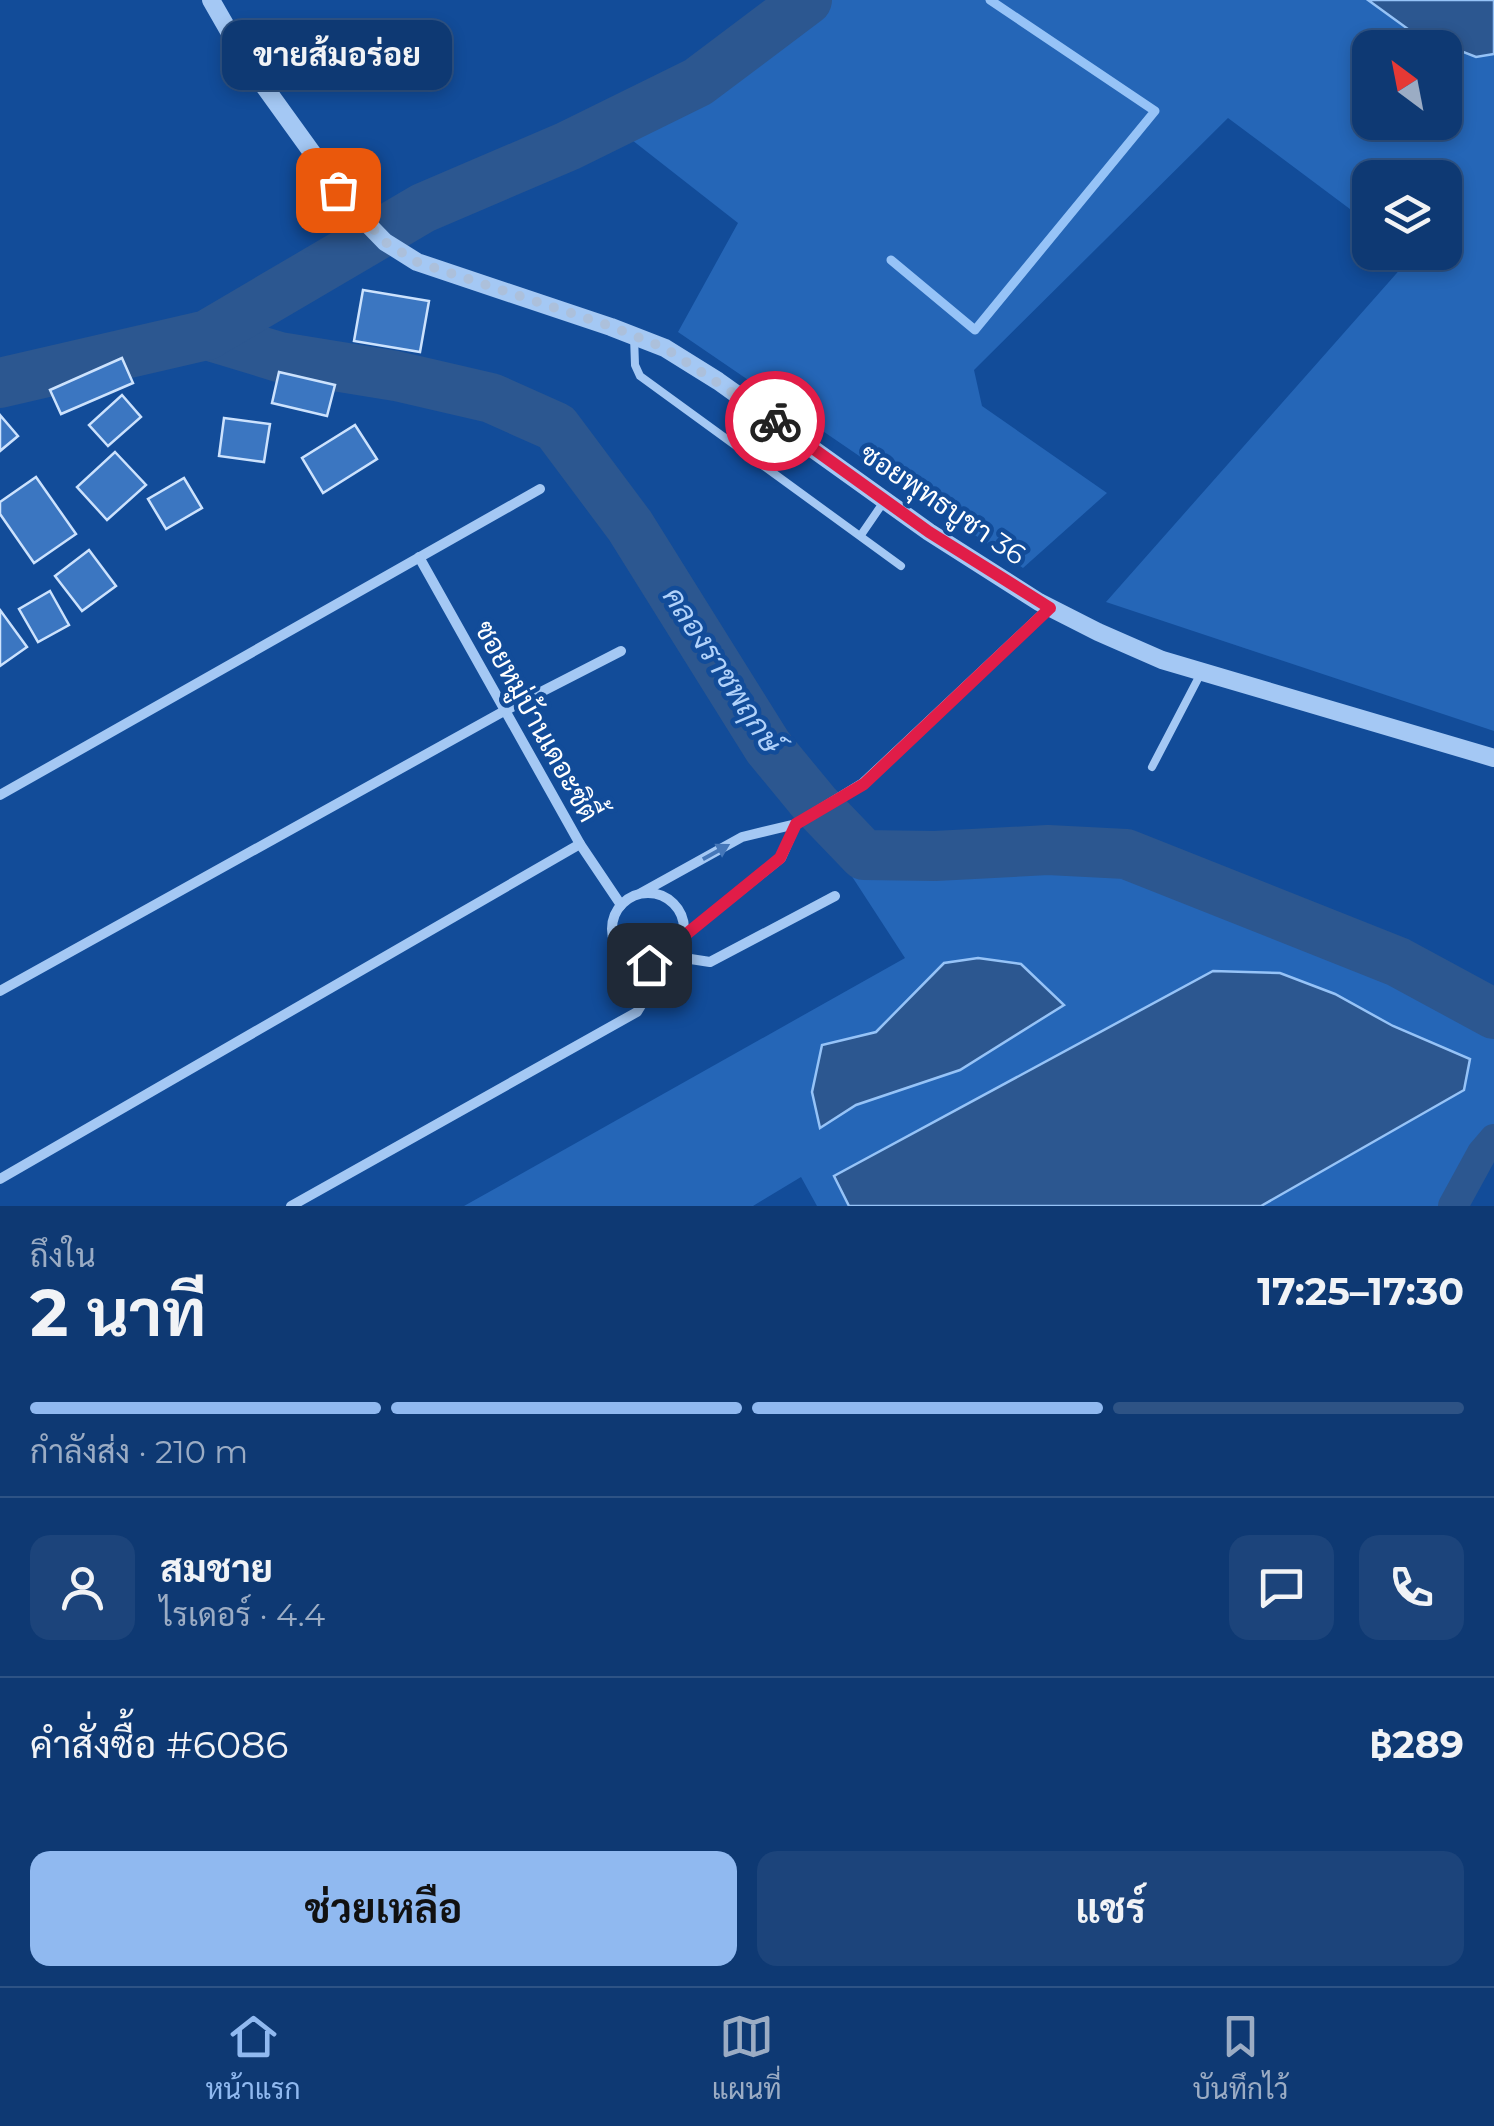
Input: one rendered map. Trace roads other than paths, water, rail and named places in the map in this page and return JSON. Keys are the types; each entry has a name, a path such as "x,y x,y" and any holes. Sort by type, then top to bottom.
{"street":[{"name":"ซอยพุทธบูชา 36","path":"211,0 246,61 352,208 385,242 417,262 665,348 1050,608 1162,660 1494,758"},
{"path":"0,795 540,489"},
{"name":"ซอยหมู่บ้านเดอะซิตี้","path":"419,557 580,844 620,904"},
{"path":"835,896 710,962 671,956 649,965 626,958 618,949 611,926 620,904 742,837 796,824 864,784 1050,608"},
{"path":"0,991 506,710 621,651"},
{"path":"291,1206 637,1012 684,936 780,858 796,824"},
{"path":"0,1180 580,844"},
{"path":"641,893 652,892 674,902 681,912 684,936"}],"lane":[{"path":"634,336 635,365 640,376 901,566"},
{"path":"861,536 885,500"},
{"path":"1152,766 1202,672"}],"waterway":[{"name":"คลองราชพฤกษ์","path":"0,383 207,335 423,208 568,146 698,82 807,0"},
{"path":"891,260 975,330 1155,111 990,0"},
{"name":"คลองราชพฤกษ์","path":"207,335 279,357 396,376 491,398 556,427 630,526 768,747 864,855 1048,850 1126,854 1398,962 1494,1014"},
{"path":"1453,1206 1494,1139"}],"place":[{"name":"ขายส้มอร่อย","path":"338,190"}]}
